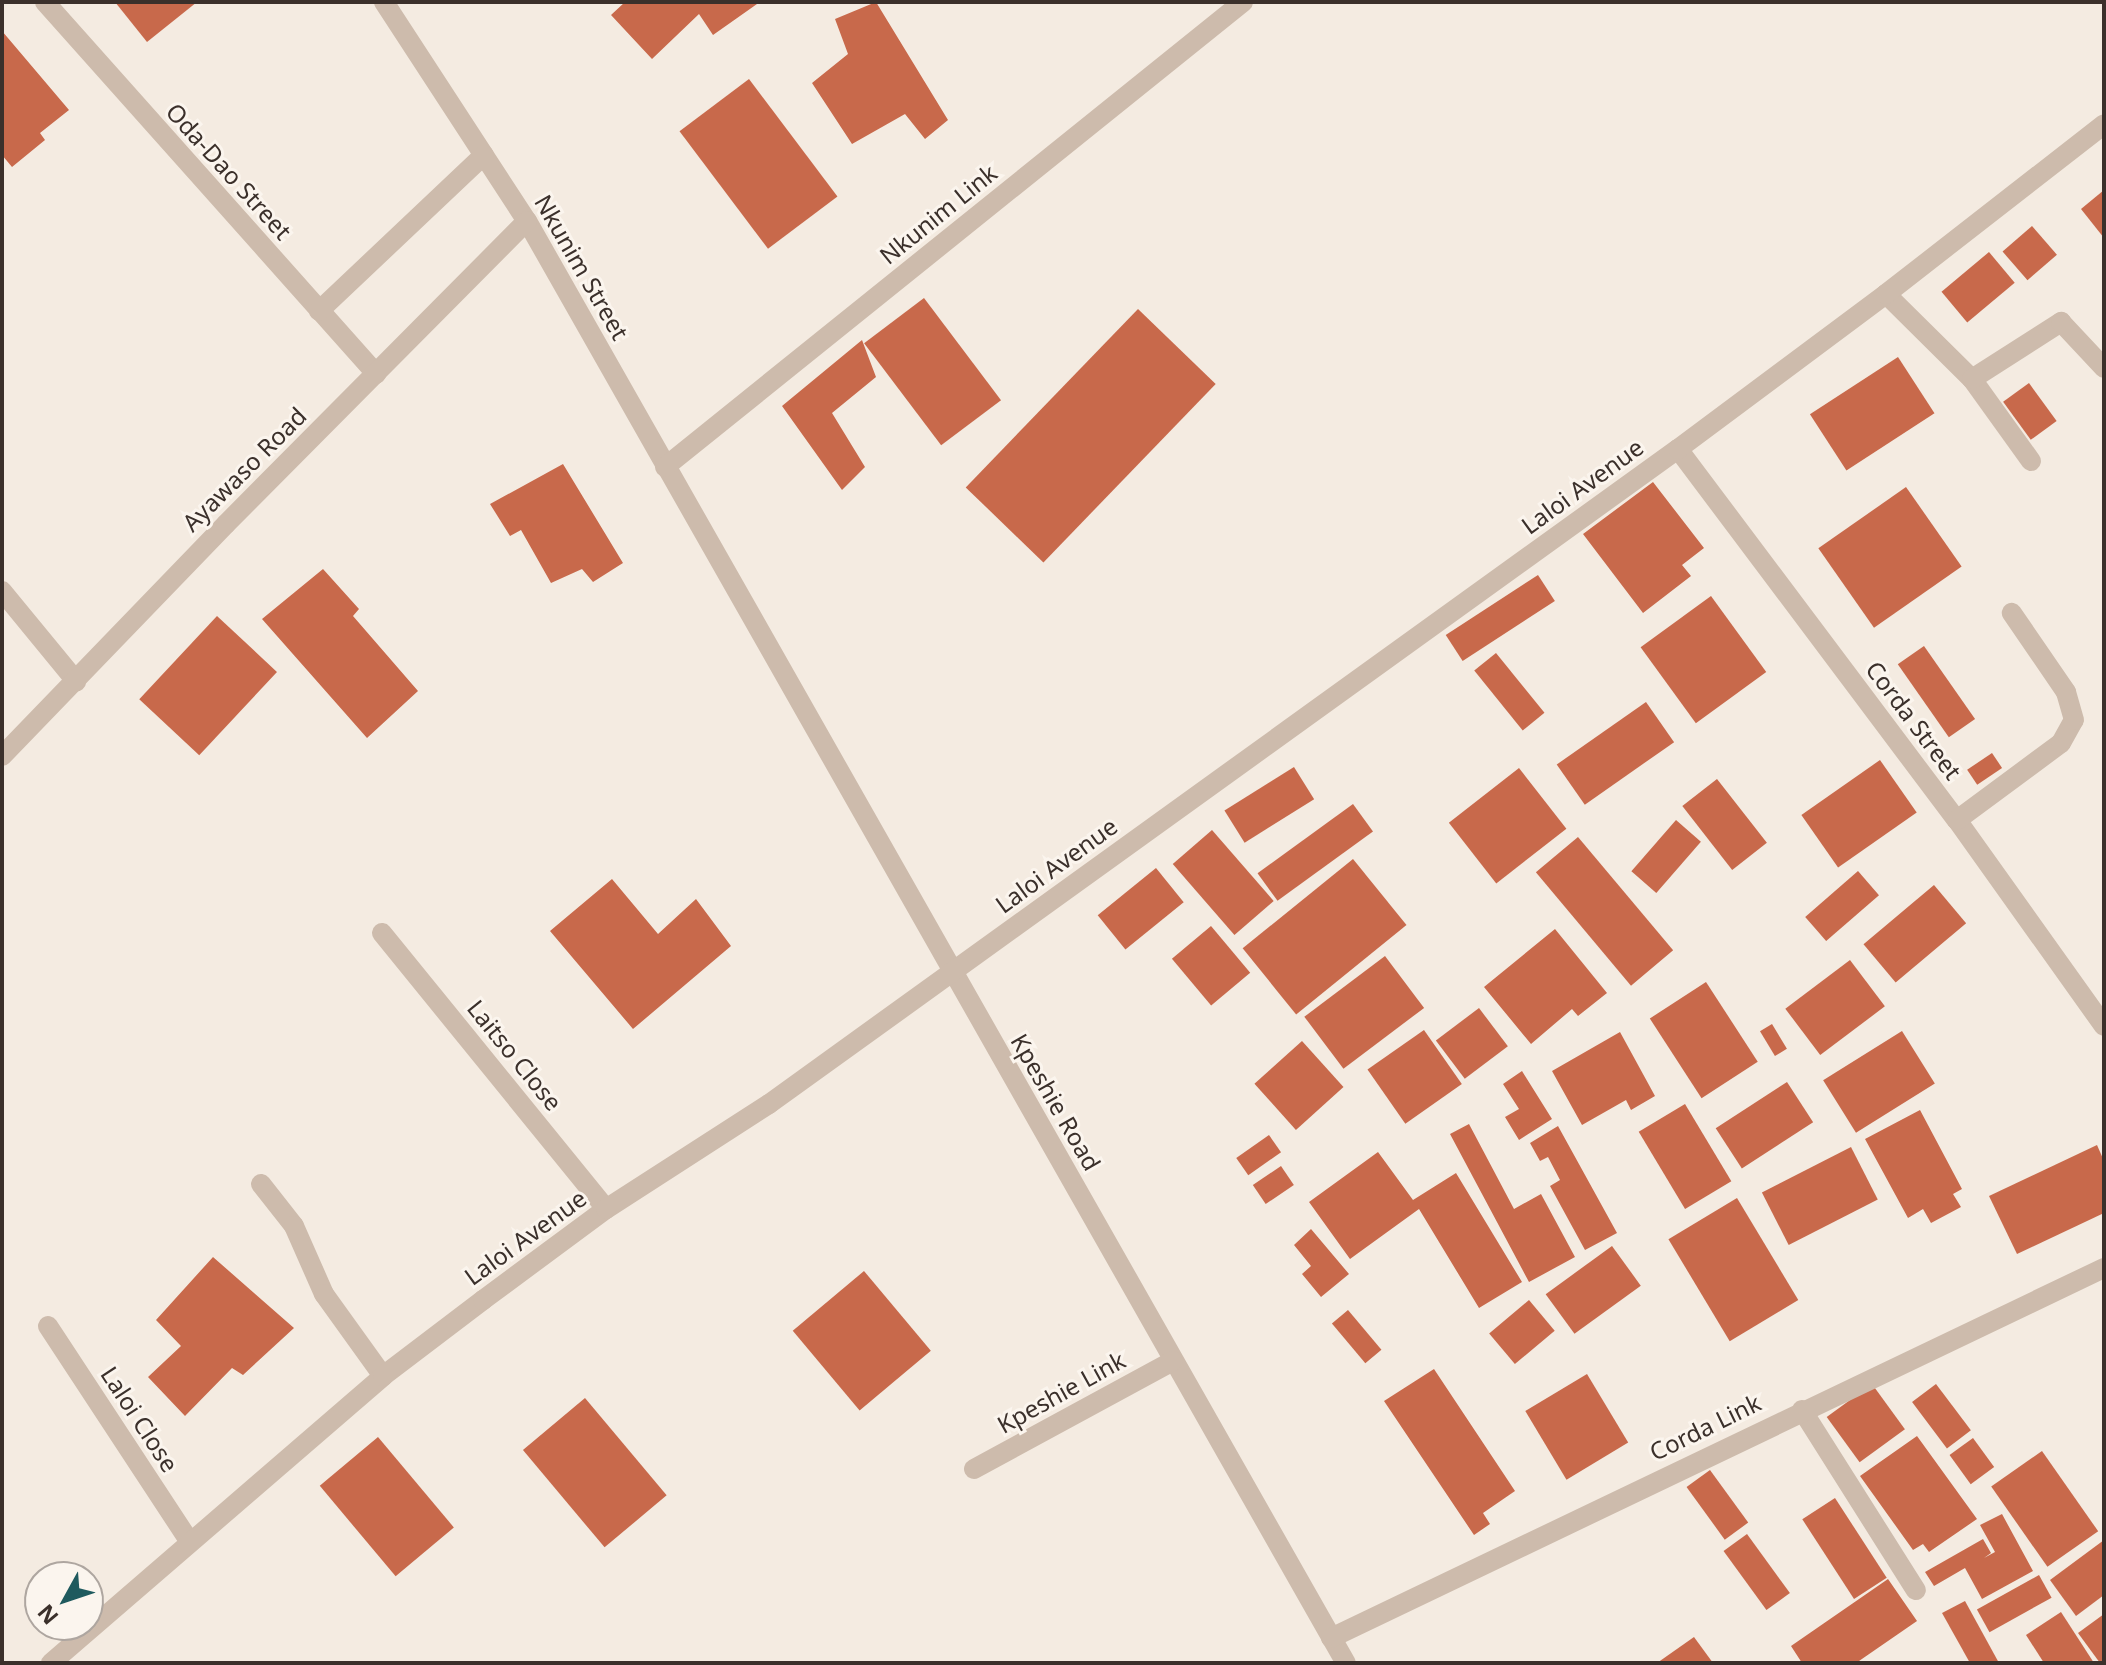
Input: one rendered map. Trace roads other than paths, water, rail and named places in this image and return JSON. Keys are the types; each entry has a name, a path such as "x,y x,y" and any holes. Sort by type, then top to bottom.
{"street":[{"name":"Oda-Dao Street","path":"45,2 376,374"},
{"name":"Nkunim Street","path":"384,2 527,221 720,566"},
{"name":"Nkunim Link","path":"665,467 1243,2"},
{"name":"Laloi Avenue","path":"51,1663 383,1376 606,1209 769,1104 1678,449 1886,294 2104,124"},
{"path":"319,311 484,155"},
{"name":"Ayawaso Road","path":"2,756 527,221"},
{"path":"1886,294 1972,379 2031,461"},
{"path":"1972,379 2061,322 2104,368"},
{"name":"Corda Street","path":"1678,449 1957,820 2104,1026"},
{"name":"Kpeshie Road","path":"720,566 1346,1663"},
{"path":"2,591 76,681"},
{"path":"1957,820 2061,743 2074,720 2066,692 2012,613"},
{"name":"Laitso Close","path":"382,933 606,1209"},
{"path":"261,1184 294,1226 324,1294 383,1376"},
{"name":"Corda Link","path":"1331,1638 2104,1268"},
{"name":"Laloi Close","path":"48,1326 189,1541"},
{"name":"Kpeshie Link","path":"974,1469 1173,1361"},
{"path":"1802,1410 1916,1590"}]}
